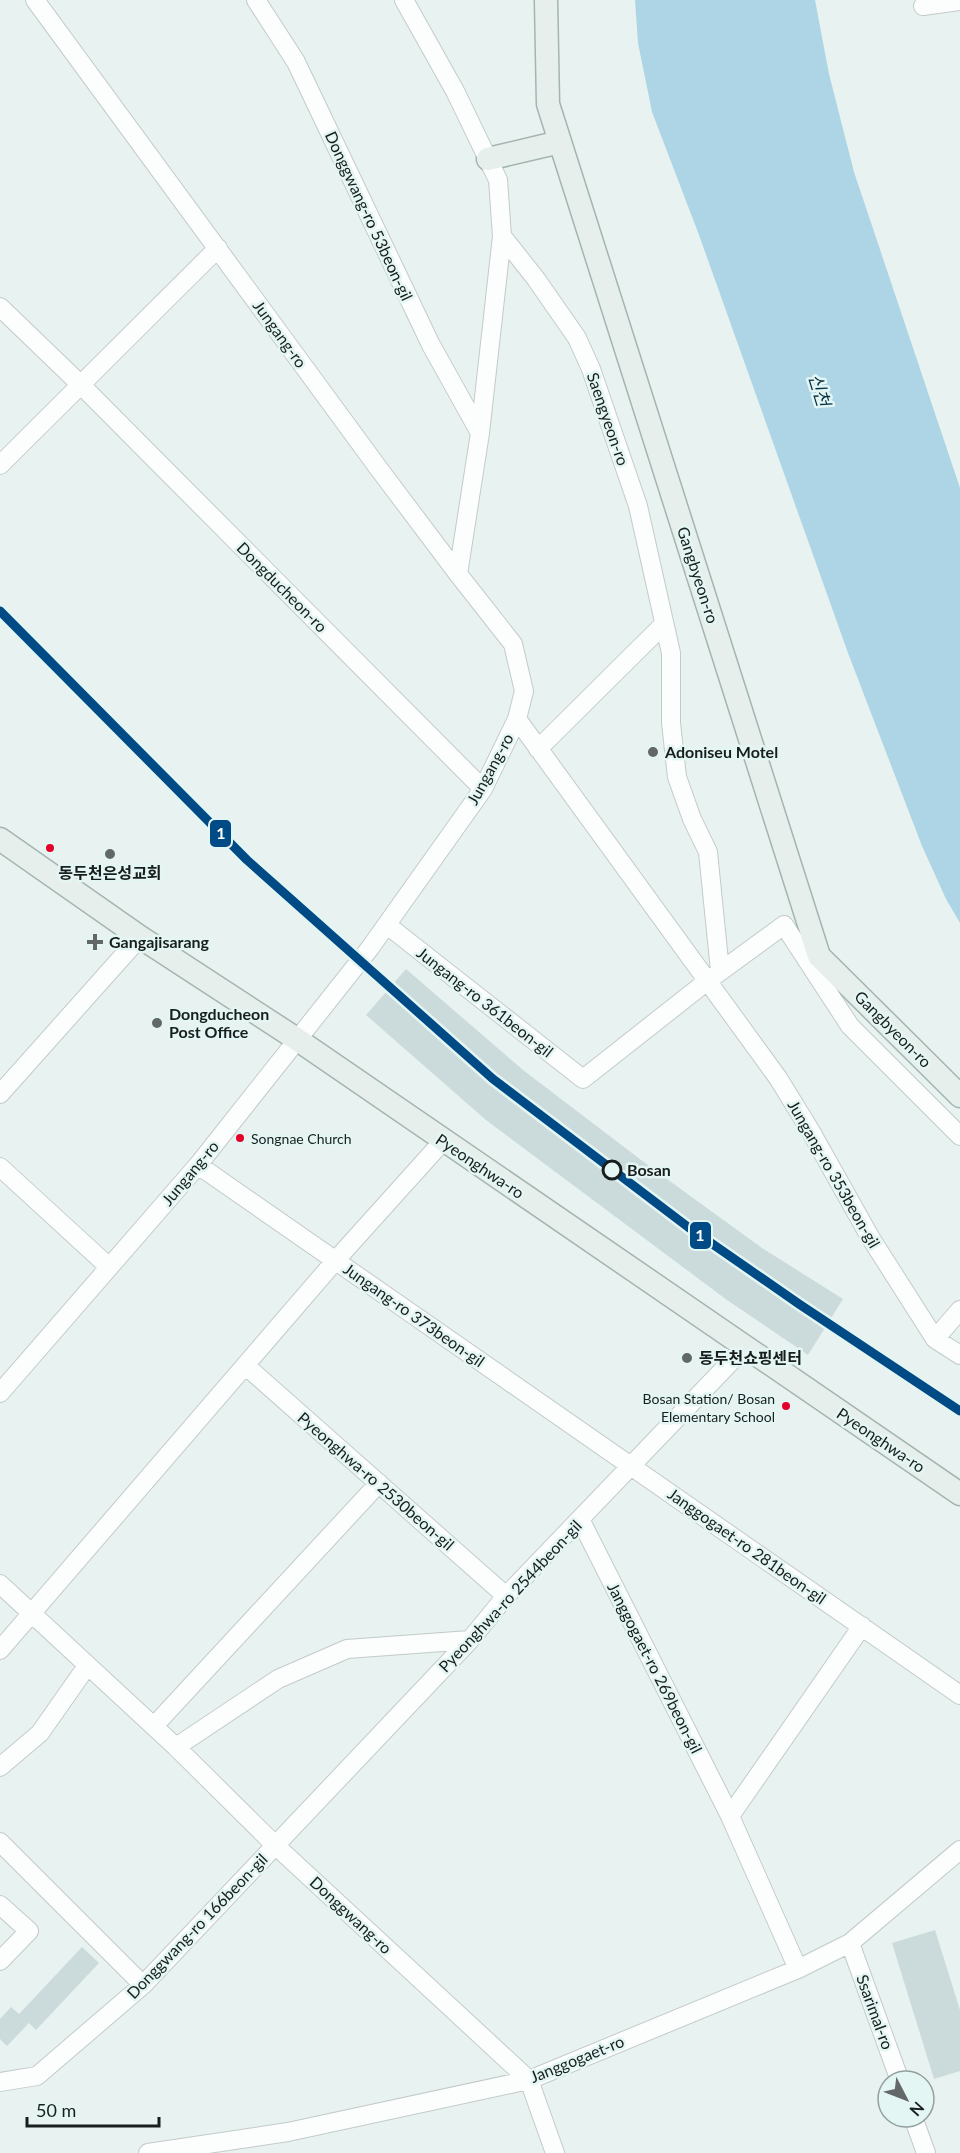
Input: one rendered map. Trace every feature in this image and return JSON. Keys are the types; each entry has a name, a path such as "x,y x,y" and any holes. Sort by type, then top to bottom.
{"main road":[{"name":"Gangbyeon-ro","path":"546,0 548,104 819,956 960,1096"},
{"path":"488,159 560,142"},
{"name":"Pyeonghwa-ro","path":"0,839 140,937 298,1040 960,1494"}],"street":[{"name":"Jungang-ro","path":"0,1393 198,1165 387,925 483,789 517,719 524,691 513,644 458,574 35,0"},
{"name":"Donggwang-ro 53beon-gil","path":"256,0 296,62 430,345 480,433"},
{"path":"404,0 455,91 498,180 502,236 480,433 458,574"},
{"path":"923,6 960,1"},
{"name":"Saengyeon-ro","path":"502,236 578,338 591,369 638,506 664,624"},
{"path":"0,465 218,248"},
{"name":"Dongducheon-ro","path":"0,307 81,385 483,789"},
{"name":"Jungang-ro","path":"538,749 664,624"},
{"path":"664,624 671,653 671,723 677,777 692,819 708,852 713,976"},
{"name":"Jungang-ro 353beon-gil","path":"517,719 713,976 810,1130 870,1237 935,1339"},
{"name":"Jungang-ro 361beon-gil","path":"387,925 583,1079 713,976"},
{"path":"713,976 784,925 850,1026 960,1136"},
{"path":"0,1094 140,937"},
{"path":"0,1650 334,1261 443,1141"},
{"name":"Jungang-ro 373beon-gil","path":"198,1165 631,1465"},
{"path":"0,1167 109,1268"},
{"path":"960,1310 935,1339 960,1355"},
{"name":"Pyeonghwa-ro 2544beon-gil","path":"275,1845 470,1640 506,1596 745,1347"},
{"name":"Pyeonghwa-ro 2530beon-gil","path":"246,1366 506,1596"},
{"name":"Janggogaet-ro 281beon-gil","path":"631,1465 960,1695"},
{"path":"154,1726 379,1483"},
{"name":"Janggogaet-ro 269beon-gil","path":"580,1519 730,1816 798,1969"},
{"name":"Donggwang-ro","path":"0,1584 154,1726 275,1845 529,2080"},
{"path":"730,1816 862,1626"},
{"path":"176,1747 278,1679 347,1649 470,1640"},
{"path":"0,1767 40,1733 87,1666"},
{"path":"0,1842 143,1985"},
{"name":"Donggwang-ro 166beon-gil","path":"0,2082 37,2076 143,1985 275,1845"},
{"name":"Janggogaet-ro","path":"148,2153 214,2148 529,2080 798,1969 850,1943 960,1850"},
{"path":"0,1905 29,1931 0,1961"},
{"name":"Ssarimal-ro","path":"850,1943 896,2069"},
{"path":"529,2080 555,2153"},
{"path":"917,2129 926,2153"}],"water":[{"name":"신천","path":"635,0 815,0 829,74 854,172 960,488 960,923 946,899 922,846 848,653 699,235 652,112 638,43"}],"building":[{"path":"406,969 523,1070 649,1166 762,1248 843,1299 808,1355 727,1300 486,1120 366,1015"},
{"path":"935,1930 960,2010 960,2071 936,2078 936,2069 931,2069 892,1943"},
{"path":"82,1947 99,1963 36,2030 29,2023 7,2046 0,2039 0,2019 11,2007 19,2014"}],"transit line":[{"name":"1","path":"0,611 247,860 493,1079 688,1227 960,1411"}],"place":[{"name":"Adoniseu Motel","path":"653,752"},
{"name":"동두천은성교회","path":"110,854"},
{"name":"Gangajisarang","path":"95,942"},
{"name":"Dongducheon Post Office","path":"157,1023"},
{"name":"Songnae Church","path":"240,1138"},
{"name":"Bosan","path":"612,1170"},
{"name":"동두천쇼핑센터","path":"687,1358"},
{"name":"Bosan Station/ Bosan Elementary School","path":"786,1406"}]}
